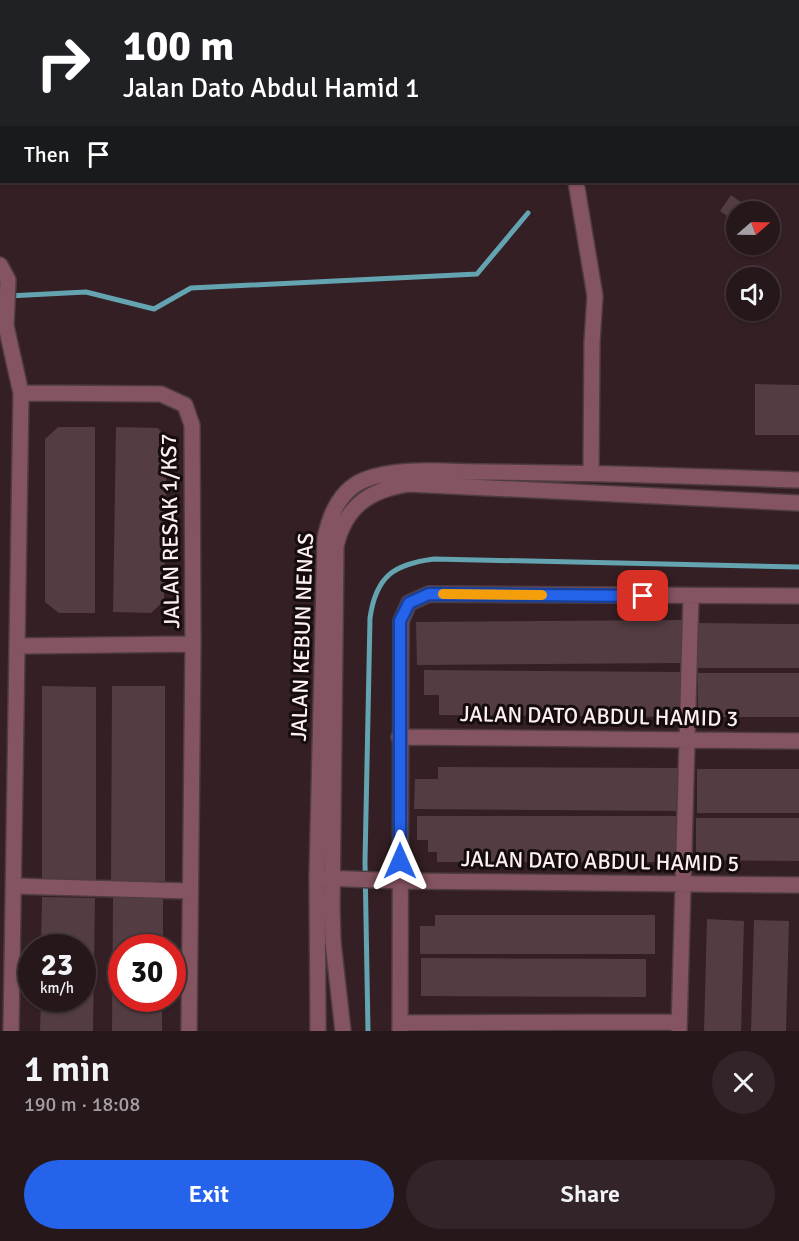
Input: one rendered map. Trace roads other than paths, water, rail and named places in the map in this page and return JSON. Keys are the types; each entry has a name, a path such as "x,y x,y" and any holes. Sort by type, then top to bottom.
{"street":[{"path":"576,183 596,296 592,342 591,473"},
{"path":"0,266 8,280 7,361 21,393 11,1031"},
{"name":"JALAN RESAK 1/KS7","path":"21,393 161,394 186,405 192,425 193,644 189,1031"},
{"name":"JALAN KEBUN NENAS","path":"318,1031 325,878 325,538 329,518 338,502 363,480 382,475 414,472 591,473 799,480"},
{"path":"570,473 570,492"},
{"name":"JALAN KEBUN NENAS","path":"344,1031 333,942 332,906 325,878 333,848 336,546 347,516 357,503 369,495 408,484 799,503"},
{"path":"690,596 679,1027 400,1027 400,621 409,603 429,594 799,596"},
{"path":"18,646 193,644"},
{"name":"JALAN DATO ABDUL HAMID 3","path":"399,737 799,741"},
{"path":"333,848 348,873 367,880"},
{"name":"JALAN DATO ABDUL HAMID 5","path":"325,878 400,881 799,885"},
{"path":"332,906 348,888 367,880"},
{"path":"14,886 189,891"}],"waterway":[{"path":"8,296 86,292 154,309 191,288 477,274 528,213"},
{"path":"368,1031 365,862 370,618 382,582 408,564 434,559 799,567"}]}
